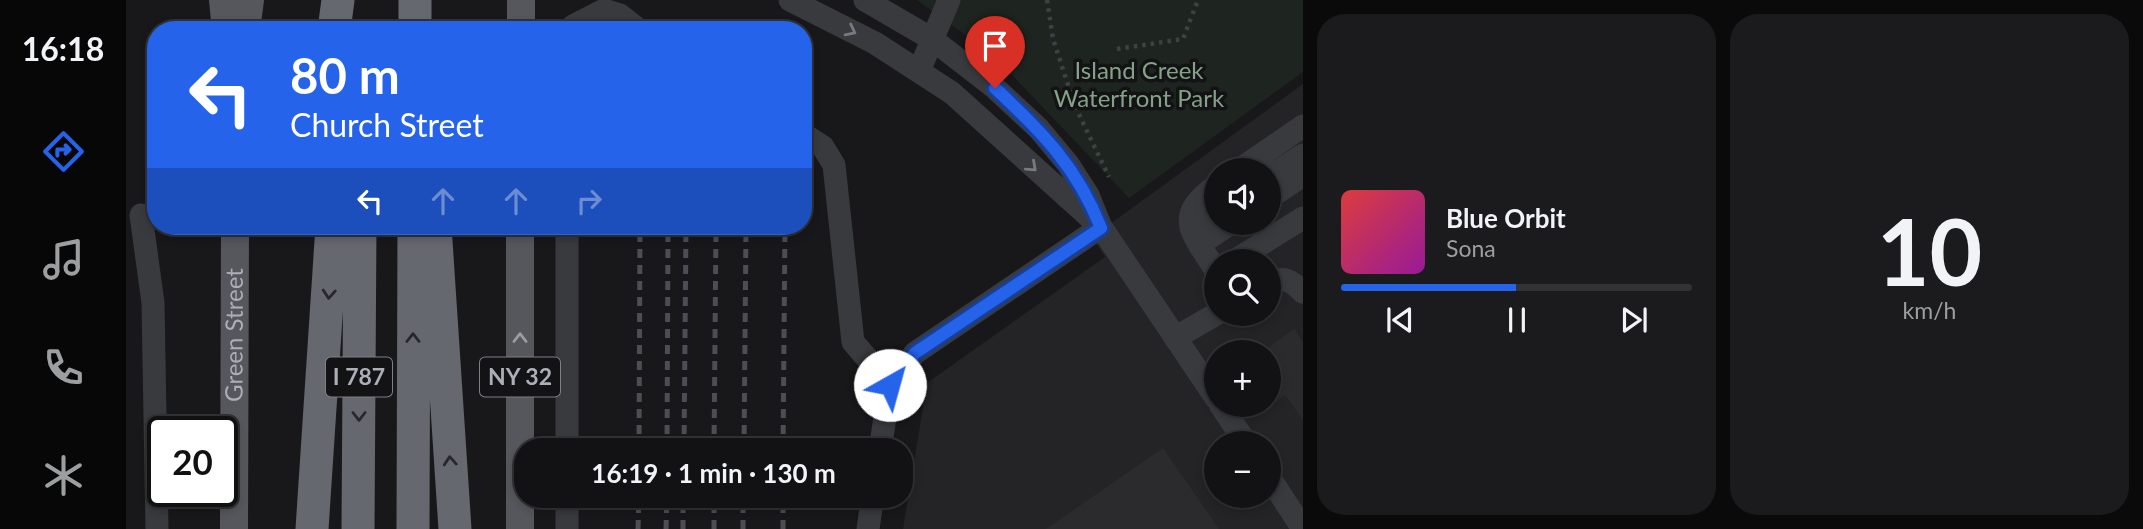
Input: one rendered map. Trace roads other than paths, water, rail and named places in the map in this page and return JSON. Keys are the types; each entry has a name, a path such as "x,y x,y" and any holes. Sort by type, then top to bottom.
{"highway":[{"path":"335,21 338,0"},
{"path":"355,0 356,21"},
{"path":"312,529 331,235"},
{"name":"I 787","path":"358,529 360,235"},
{"name":"I 787","path":"412,529 414,235"},
{"path":"436,235 455,529"}],"main road":[{"path":"223,0 225,21"},
{"path":"247,21 250,0"},
{"path":"521,0 521,21"},
{"name":"Green Street","path":"234,529 235,235"},
{"name":"NY 32","path":"520,235 520,529"}],"street":[{"path":"790,0 875,43 952,93 1101,228"},
{"path":"866,0 932,39 995,88 1039,130 1068,164 1087,195 1101,228 1204,380"},
{"path":"919,71 949,0"},
{"path":"581,21 604,10 620,15 628,21"},
{"path":"1256,158 1303,126"},
{"path":"812,140 823,147 834,165 853,342 890,385"},
{"path":"1281,169 1303,155"},
{"path":"1281,190 1303,175"},
{"path":"1204,194 1192,209 1196,236 1204,250"},
{"path":"141,215 153,303 157,529"},
{"path":"1253,249 1303,218"},
{"path":"1196,236 1204,226"},
{"path":"882,438 890,385 915,353 1101,228"},
{"path":"1196,236 1204,233"},
{"path":"567,235 567,438"},
{"path":"1281,279 1287,279 1303,292"},
{"path":"1175,338 1204,321"},
{"path":"1281,495 1303,529"},
{"path":"567,508 567,529"},
{"path":"868,529 871,508"}],"railway":[{"path":"639,438 640,235"},
{"path":"667,438 668,235"},
{"path":"684,438 686,235"},
{"path":"714,438 716,235"},
{"path":"744,438 746,235"},
{"path":"783,438 785,235"},
{"path":"638,529 639,508"},
{"path":"666,529 667,508"},
{"path":"683,508 683,529"},
{"path":"714,508 714,529"},
{"path":"743,508 743,529"},
{"path":"783,508 783,529"}],"park label":[{"name":"Island Creek Waterfront Park","path":"1139,85"}]}
